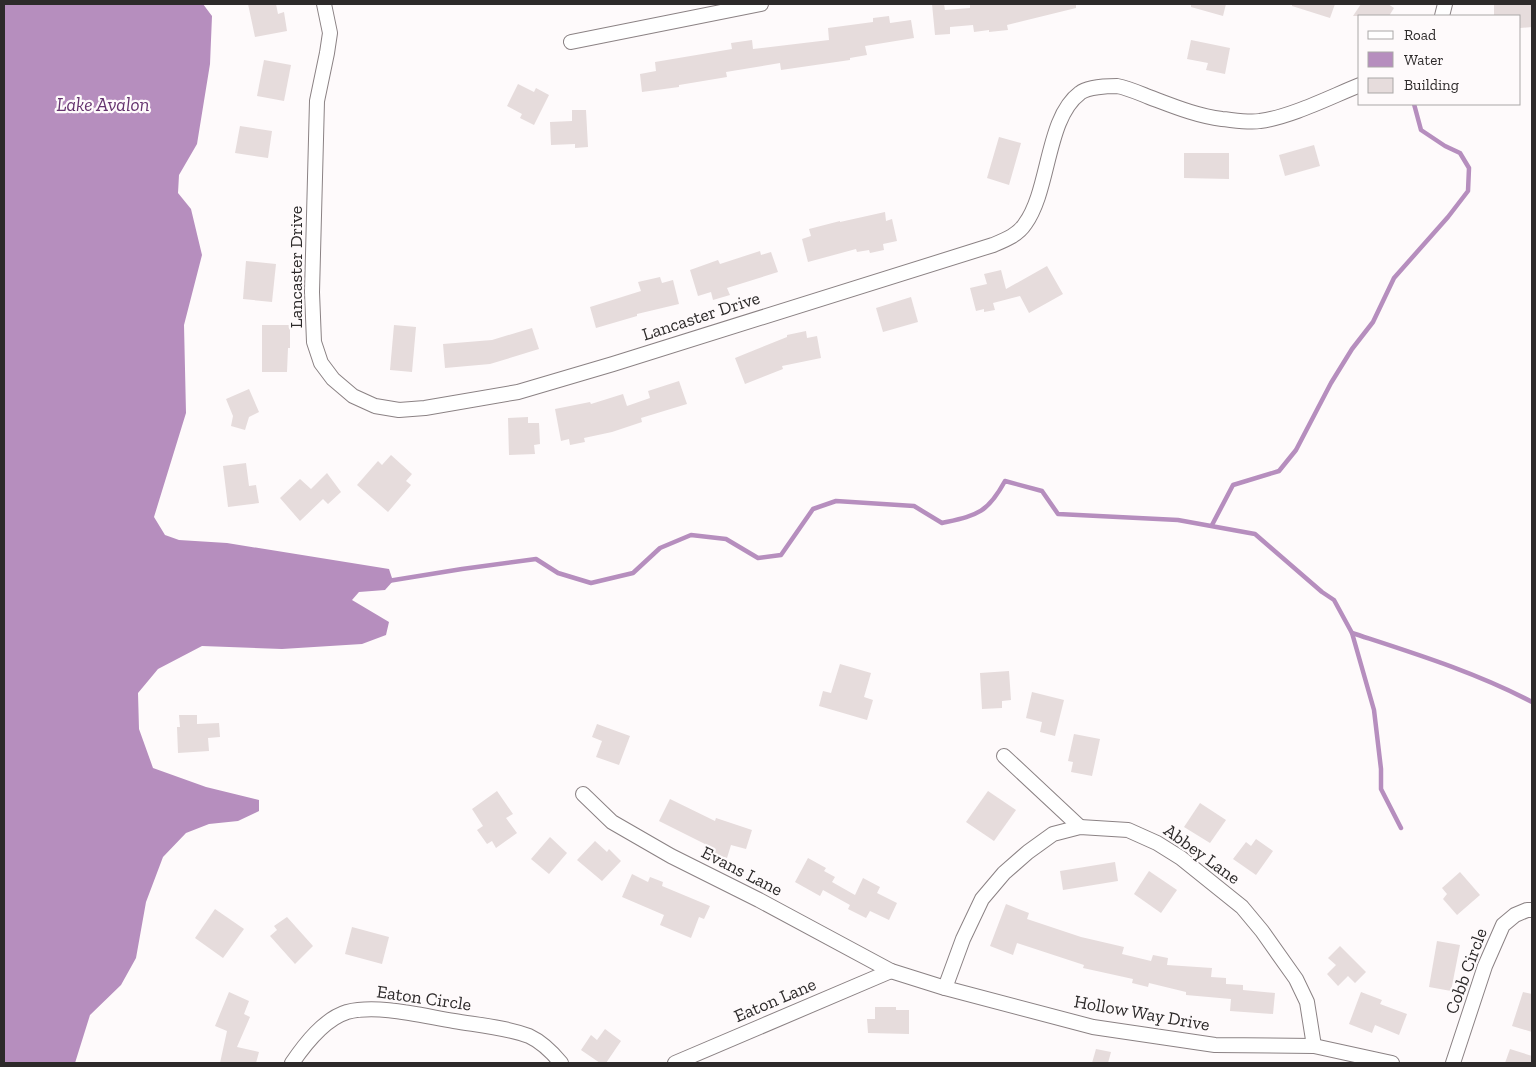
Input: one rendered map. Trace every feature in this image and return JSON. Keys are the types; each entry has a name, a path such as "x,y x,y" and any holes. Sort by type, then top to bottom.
{"street":[{"name":"Lancaster Drive","path":"324,4 330,33 328,53 317,101 312,292 314,342 321,363 333,379 353,396 375,406 399,410 425,408 518,392 623,361 994,244 1012,236 1025,225 1040,190 1059,124 1068,105 1081,92 1101,87 1118,86 1184,110 1221,119 1259,122 1285,115 1358,86"},
{"path":"571,42 761,4"},
{"path":"1004,756 1080,827"},
{"name":"Evans Lane","path":"583,794 612,822 671,856 759,900 891,972"},
{"name":"Abbey Lane","path":"945,988 963,939 982,899 1004,873 1028,852 1053,834 1080,827 1128,830 1157,843 1181,858 1242,907 1296,979 1307,1002 1314,1046"},
{"name":"Cobb Circle","path":"1453,1063 1485,966 1503,925 1515,915 1532,910"},
{"name":"Hollow Way Drive","path":"891,972 945,988 1102,1028 1215,1045 1314,1046 1392,1063"},
{"name":"Eaton Lane","path":"675,1063 891,972"},
{"name":"Eaton Circle","path":"292,1063 306,1043 324,1025 346,1012 366,1009 410,1013 529,1036 547,1047 561,1063"}],"water":[{"name":"Lake Avalon","path":"4,4 203,4 212,16 210,64 197,144 179,175 178,193 191,209 202,255 184,325 186,413 154,517 165,535 179,540 227,543 389,569 393,581 385,590 359,592 352,600 389,622 386,635 362,644 282,649 202,646 158,669 138,693 139,729 153,768 206,787 259,800 259,811 238,821 209,824 186,833 163,857 146,902 136,958 121,985 90,1015 75,1063 4,1063"}],"building":[{"path":"248,4 276,4 278,14 284,12 287,31 255,37"},
{"path":"932,4 944,4 945,10 970,8 970,5 979,4 1076,4 1076,8 1007,25 1008,30 974,32 973,25 950,27 950,34 935,35"},
{"path":"1191,4 1226,4 1223,16 1191,7"},
{"path":"1292,4 1335,4 1330,18 1292,6"},
{"path":"1361,4 1388,4 1394,8 1390,15 1353,16"},
{"path":"1494,5 1532,5 1532,27 1521,28 1521,15 1494,15"},
{"path":"889,16 890,23 911,20 914,38 865,46 867,55 850,58 850,60 781,70 780,63 726,72 727,77 679,85 679,87 642,92 640,74 656,71 655,62 732,49 731,43 752,40 753,49 829,40 828,28 873,22 873,18"},
{"path":"1191,40 1230,48 1225,74 1206,70 1208,63 1187,59"},
{"path":"264,60 291,65 284,101 257,96"},
{"path":"518,84 534,92 536,88 549,95 534,125 520,118 522,114 507,106"},
{"path":"572,110 586,110 588,147 575,148 575,144 551,145 550,122 572,121"},
{"path":"240,126 272,131 268,158 235,153"},
{"path":"999,137 1021,143 1009,185 987,178"},
{"path":"1314,145 1320,166 1285,176 1279,155"},
{"path":"1184,153 1229,153 1229,179 1184,178"},
{"path":"885,212 886,221 892,219 897,241 883,244 884,250 870,253 869,250 857,252 856,249 808,262 802,239 811,236 809,229"},
{"path":"760,251 761,255 771,252 778,272 727,288 730,295 713,300 711,292 698,296 690,270 718,260 720,264"},
{"path":"246,261 276,264 272,302 243,299"},
{"path":"1047,266 1063,294 1029,313 1020,296 993,303 995,310 984,312 984,309 976,311 970,288 987,284 984,274 1001,270 1006,289"},
{"path":"660,277 662,283 673,280 679,304 637,314 637,316 596,328 590,307 641,291 638,282"},
{"path":"911,297 918,322 883,332 876,308"},
{"path":"262,325 290,325 287,372 262,372"},
{"path":"394,325 416,327 412,372 390,370"},
{"path":"532,328 539,349 490,364 445,368 443,344 492,340"},
{"path":"806,331 807,338 817,336 821,358 782,366 783,369 745,384 735,358 787,337 787,335"},
{"path":"679,381 687,404 641,418 642,422 612,432 584,438 585,442 570,445 569,439 561,441 555,409 590,402 591,404 623,394 627,406 650,398 648,391"},
{"path":"249,389 259,412 249,417 245,430 231,426 233,416 226,399"},
{"path":"528,417 528,423 539,423 540,444 534,445 535,454 509,455 508,418"},
{"path":"391,455 412,474 406,481 411,485 388,512 357,485 378,461 382,465"},
{"path":"246,463 249,486 256,485 259,503 228,507 223,466"},
{"path":"327,473 341,492 328,504 323,499 300,521 280,498 300,479 311,489"},
{"path":"840,664 871,673 864,697 873,700 867,720 819,706 823,691 831,693"},
{"path":"1009,671 1011,700 1002,701 1002,708 982,709 980,673"},
{"path":"1032,692 1064,700 1055,736 1040,732 1042,722 1026,718"},
{"path":"179,715 197,715 197,724 219,723 220,737 208,738 209,751 178,753 177,727 180,727"},
{"path":"597,724 630,736 619,765 596,757 602,741 592,737"},
{"path":"1074,734 1100,739 1092,776 1071,772 1073,762 1068,761"},
{"path":"497,791 513,814 506,818 517,833 496,848 492,841 487,844 477,830 483,826 472,809"},
{"path":"988,791 1016,810 994,841 966,822"},
{"path":"670,799 715,821 716,818 752,830 746,849 731,845 727,858 706,851 707,845 659,821"},
{"path":"1200,803 1226,820 1210,843 1184,827"},
{"path":"550,837 567,853 549,874 531,859"},
{"path":"1256,839 1273,851 1256,875 1233,859 1246,842 1251,846"},
{"path":"595,841 607,852 609,849 621,861 602,881 577,860"},
{"path":"808,858 826,868 824,871 835,877 832,882 855,895 863,878 880,887 877,893 897,903 889,920 870,911 866,918 848,909 850,905 823,890 820,896 795,882"},
{"path":"1115,862 1118,881 1063,890 1060,871"},
{"path":"1149,871 1177,890 1161,913 1134,894"},
{"path":"1460,872 1480,895 1457,915 1443,899 1447,894 1442,888"},
{"path":"632,874 648,882 650,877 663,882 662,886 710,906 704,919 699,917 691,938 660,925 664,915 622,897"},
{"path":"1006,904 1029,913 1027,919 1081,937 1124,947 1122,954 1151,961 1153,955 1168,958 1167,965 1212,968 1211,977 1226,978 1226,984 1243,985 1243,990 1275,993 1273,1014 1230,1011 1231,999 1186,995 1186,992 1149,983 1148,987 1132,983 1133,979 1083,968 1084,965 1017,943 1013,955 990,946"},
{"path":"215,909 244,929 223,958 195,938"},
{"path":"287,917 313,946 295,964 270,936 277,930 274,926"},
{"path":"352,927 389,937 382,964 345,954"},
{"path":"1437,941 1460,945 1451,991 1429,987"},
{"path":"1340,946 1366,972 1355,983 1348,976 1338,986 1327,974 1336,965 1328,958"},
{"path":"229,992 249,1001 244,1014 250,1017 237,1047 259,1052 256,1063 220,1063 227,1031 215,1026"},
{"path":"1361,992 1382,1000 1380,1004 1407,1014 1399,1035 1375,1025 1372,1033 1349,1024"},
{"path":"1523,992 1532,994 1532,1032 1512,1026"},
{"path":"875,1007 896,1007 896,1010 909,1010 909,1034 868,1033 867,1019 875,1019"},
{"path":"605,1029 621,1041 606,1063 600,1063 581,1050 591,1035 597,1040"},
{"path":"1096,1049 1111,1052 1108,1063 1092,1063"},
{"path":"1510,1049 1532,1056 1532,1063 1505,1063"}],"waterway":[{"path":"1212,525 1233,485 1279,471 1296,450 1331,383 1352,349 1373,322 1394,278 1448,217 1468,191 1469,168 1460,153 1445,146 1421,130 1414,105"},
{"path":"388,581 536,559 558,573 591,583 633,573 660,548 691,535 726,539 758,558 781,555 813,509 836,501 914,506 942,523 964,518 980,511 999,492 1005,481 1042,491 1058,514 1178,520 1255,534 1322,592 1334,600 1352,633 1466,672 1532,702"},
{"path":"1352,633 1374,710 1381,769 1381,789 1401,828"}]}
